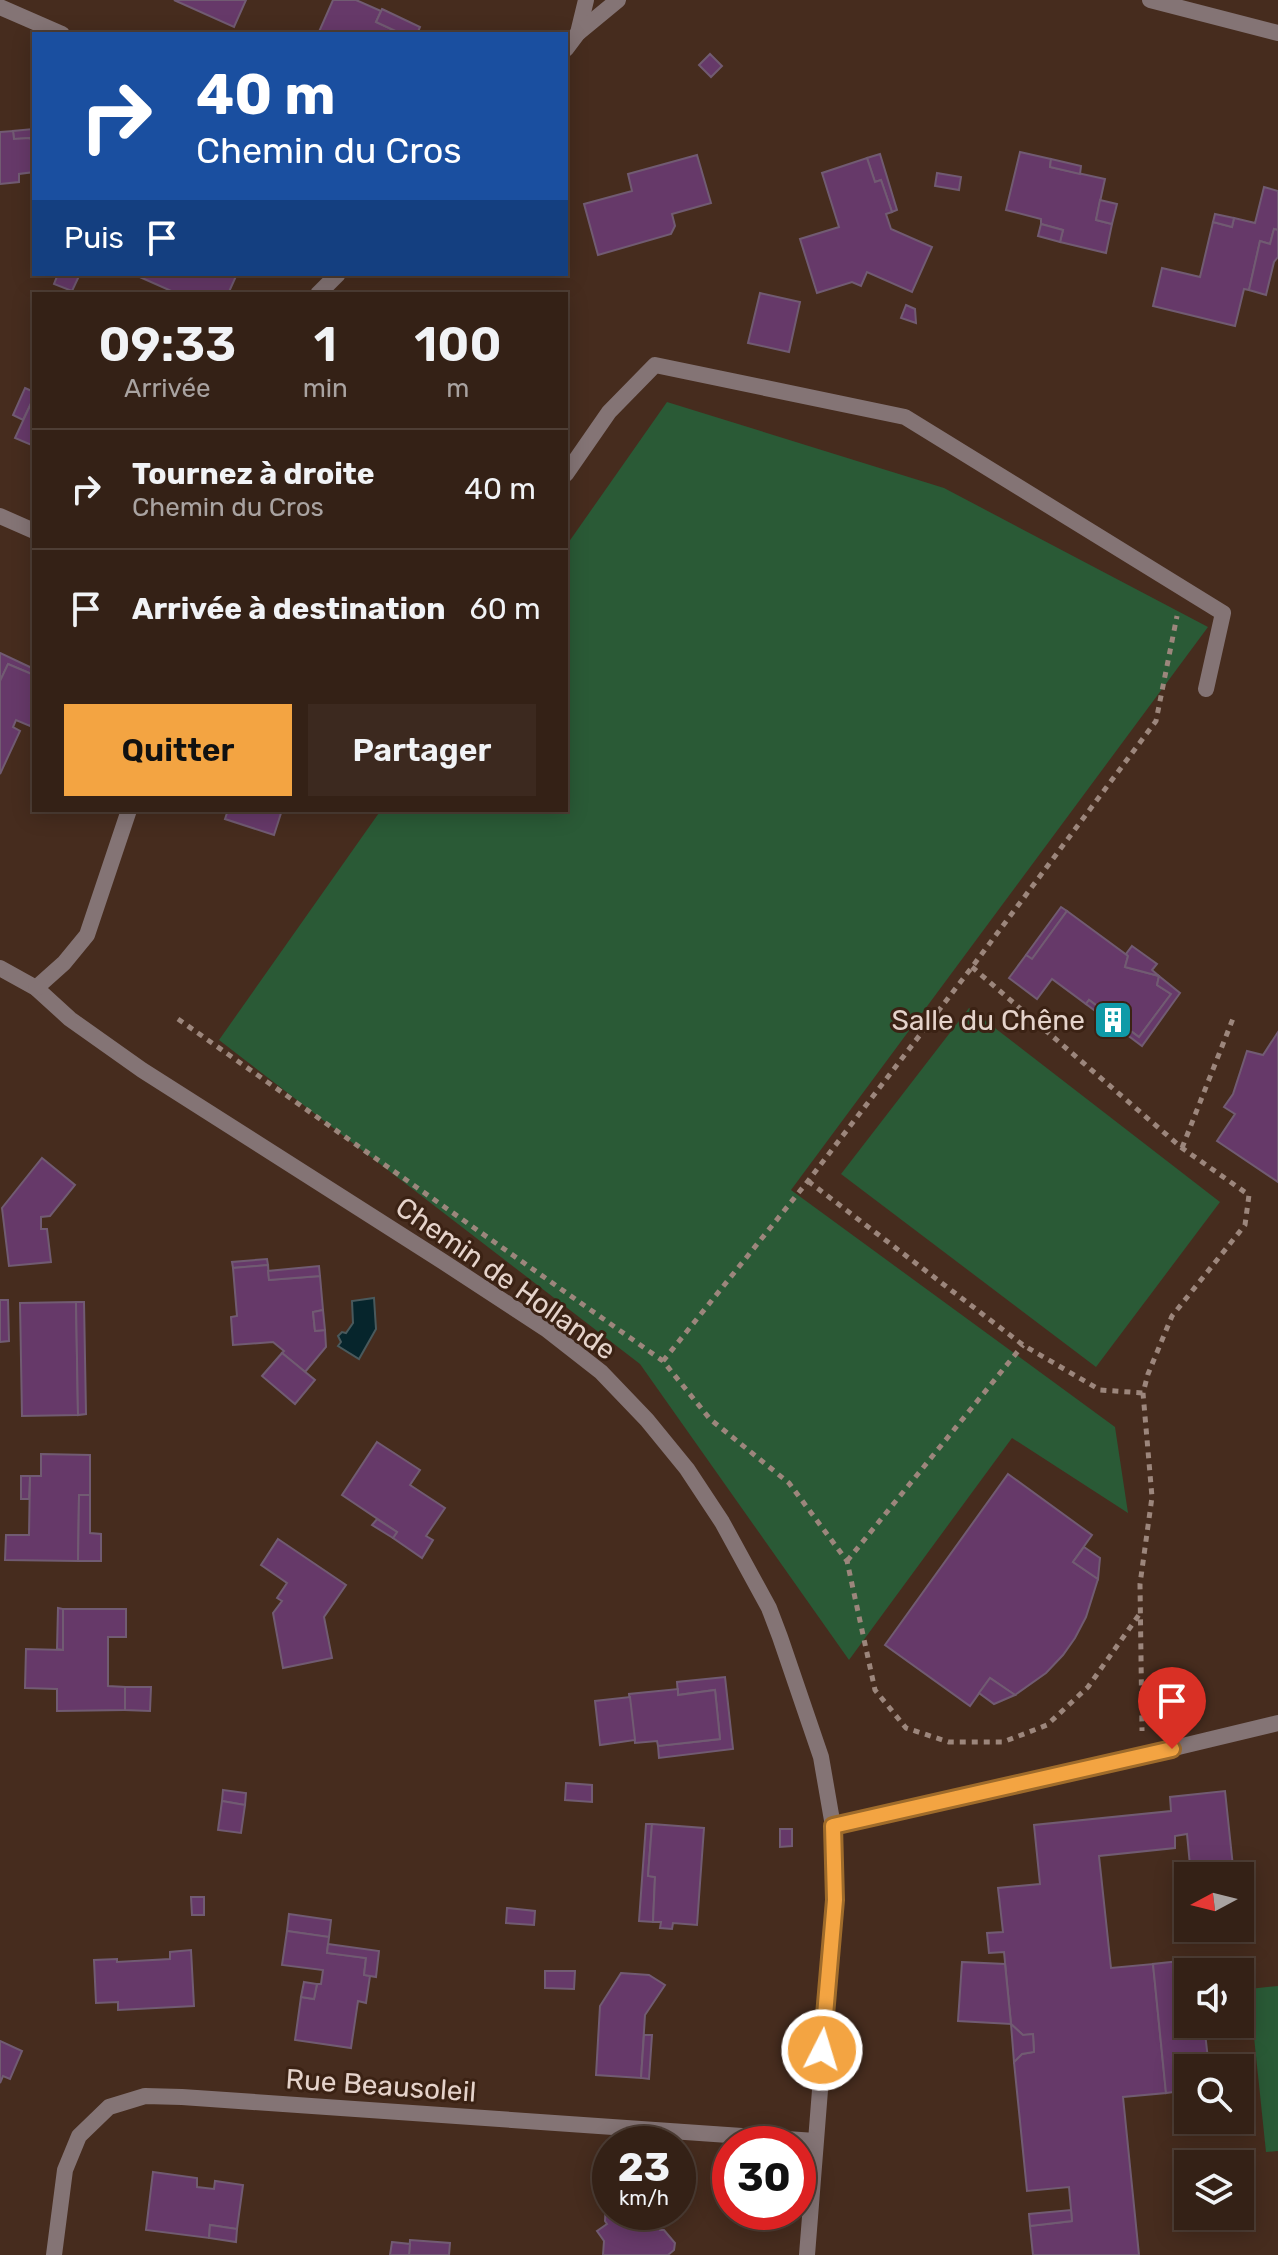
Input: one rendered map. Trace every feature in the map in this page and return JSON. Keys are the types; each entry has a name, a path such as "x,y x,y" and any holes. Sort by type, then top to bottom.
{"street":[{"path":"578,33 586,0"},
{"path":"568,46 578,33 618,0"},
{"path":"1150,0 1278,33"},
{"path":"0,7 57,32"},
{"path":"320,292 336,276"},
{"path":"568,471 609,412 655,365 905,417 1223,613 1206,689"},
{"path":"0,516 32,530"},
{"path":"36,988 64,963 87,935 128,812"},
{"name":"Chemin de Hollande","path":"0,968 36,988 70,1019 142,1070 546,1329 601,1372 647,1420 687,1469 722,1522 769,1608 821,1757 833,1826 835,1900 816,2129"},
{"path":"833,1826 1278,1723"},
{"name":"Rue Beausoleil","path":"54,2255 65,2170 79,2136 109,2107 145,2096 712,2134"},
{"name":"Chemin de Hollande","path":"807,2255 809,2230"}],"path":[{"path":"663,1361 808,1181 1156,721 1182,588"},
{"path":"972,967 1182,1148 1249,1195 1245,1225 1172,1316 1143,1393 1152,1497 1140,1584 1141,1724 1145,1755"},
{"path":"1182,1148 1234,1016"},
{"path":"808,1181 1023,1345 1100,1390 1143,1393"},
{"path":"847,1561 1023,1345"}],"green space":[{"path":"667,402 944,488 1208,627 791,1190 1115,1427 1128,1513 1012,1438 849,1660 640,1364 219,1040 380,812 568,812 568,543"},
{"path":"969,1008 1220,1202 1096,1367 841,1174"},
{"path":"1278,1986 1278,2151 1266,2152 1254,2037 1254,1988"}],"water":[{"path":"374,1298 376,1329 359,1359 338,1346 341,1342 338,1336 346,1333 353,1323 352,1301"}],"building":[{"path":"174,0 246,0 234,27"},
{"path":"333,0 356,0 381,11 376,22 398,32 319,32"},
{"path":"382,9 420,27 418,32 398,32 376,22"},
{"path":"710,54 722,66 711,77 699,65"},
{"path":"32,129 32,142 30,138 14,139 13,131"},
{"path":"13,131 14,139 30,138 32,142 32,172 19,174 19,182 0,184 0,132"},
{"path":"1020,152 1051,159 1050,167 1105,179 1096,220 1112,224 1106,253 1060,242 1063,230 1041,224 1041,219 1006,210"},
{"path":"880,154 897,210 892,212 881,180 875,182 867,158"},
{"path":"697,155 711,203 672,214 675,226 671,234 598,255 584,204 632,191 628,174"},
{"path":"867,158 875,182 881,180 892,212 886,214 891,229 932,247 912,292 867,272 861,286 852,282 817,293 800,239 839,227 822,173"},
{"path":"1051,159 1081,166 1080,174 1050,167"},
{"path":"937,173 961,177 959,190 935,186"},
{"path":"1264,187 1278,191 1278,230 1274,229 1270,244 1260,241 1249,290 1244,289 1235,326 1153,306 1162,268 1200,277 1213,222 1232,227 1234,218 1255,223"},
{"path":"1100,200 1117,204 1112,224 1096,220"},
{"path":"1215,214 1234,218 1232,227 1213,222"},
{"path":"1041,224 1063,230 1060,242 1038,236"},
{"path":"1274,229 1278,230 1278,257 1266,295 1249,290 1260,241 1270,244"},
{"path":"57,276 79,276 72,291 54,284"},
{"path":"138,276 236,276 229,292 174,292"},
{"path":"760,293 800,302 789,352 748,343"},
{"path":"906,305 915,309 916,323 901,318"},
{"path":"25,388 32,391 32,401 23,420 13,415"},
{"path":"32,401 32,445 15,438"},
{"path":"0,653 32,668 32,674 8,664 0,681"},
{"path":"8,664 32,674 32,721 30,726 16,720 13,727 20,731 0,774 0,681"},
{"path":"227,812 281,812 274,835 225,819"},
{"path":"1061,907 1067,911 1032,959 1026,955"},
{"path":"1067,911 1128,956 1125,967 1159,976 1157,985 1171,994 1139,1037 1089,1000 1086,1004 1052,979 1037,999 1009,978 1026,955 1032,959"},
{"path":"1132,946 1157,964 1152,970 1159,976 1125,967 1126,954"},
{"name":"Salle du Chêne","path":"1159,976 1180,993 1142,1046 1086,1004 1089,1000 1139,1037 1171,994 1157,985"},
{"path":"1278,1032 1278,1182 1217,1141 1235,1114 1224,1107 1233,1094 1247,1051 1263,1055"},
{"path":"42,1158 75,1185 50,1216 41,1217 41,1229 47,1229 51,1262 9,1266 2,1208"},
{"path":"267,1259 268,1265 233,1268 232,1262"},
{"path":"268,1265 269,1280 320,1276 323,1310 313,1312 315,1331 325,1330 326,1347 305,1372 273,1342 233,1345 231,1317 237,1316 233,1268"},
{"path":"319,1266 320,1276 269,1280 268,1271"},
{"path":"0,1300 8,1300 9,1341 0,1342"},
{"path":"76,1302 78,1415 22,1416 20,1303"},
{"path":"76,1302 84,1302 86,1414 78,1415"},
{"path":"323,1310 325,1330 315,1331 313,1312"},
{"path":"282,1353 315,1380 295,1404 262,1376"},
{"path":"377,1442 420,1470 410,1485 445,1508 426,1536 433,1540 422,1558 393,1538 397,1532 342,1495"},
{"path":"41,1454 90,1455 90,1495 79,1495 78,1561 5,1560 6,1535 29,1535 30,1476 41,1476"},
{"path":"1008,1474 1092,1535 1073,1562 1098,1579 1086,1617 1075,1638 1046,1673 1015,1695 990,1678 970,1706 885,1645"},
{"path":"21,1476 30,1476 29,1499 21,1499"},
{"path":"79,1495 90,1495 90,1533 101,1534 101,1561 78,1561"},
{"path":"377,1519 397,1532 393,1538 372,1525"},
{"path":"278,1539 346,1585 324,1617 332,1658 283,1668 273,1613 282,1601 277,1598 287,1583 261,1565"},
{"path":"1084,1547 1100,1558 1098,1579 1073,1562"},
{"path":"58,1608 63,1609 63,1650 57,1649"},
{"path":"63,1609 126,1609 126,1637 108,1637 108,1686 125,1687 125,1710 57,1711 57,1689 25,1688 26,1649 63,1650"},
{"path":"725,1677 733,1749 659,1758 658,1746 720,1739 715,1690 678,1695 677,1682"},
{"path":"990,1678 1015,1695 994,1704 979,1693"},
{"path":"125,1687 151,1687 150,1711 125,1710"},
{"path":"678,1689 678,1695 715,1690 720,1739 658,1746 657,1741 635,1743 629,1694"},
{"path":"630,1697 635,1740 600,1745 595,1701"},
{"path":"566,1783 592,1785 592,1802 565,1800"},
{"path":"223,1790 246,1793 245,1805 222,1801"},
{"path":"1225,1791 1233,1862 1190,1862 1187,1834 1175,1836 1175,1848 1099,1856 1111,1968 1153,1964 1166,2093 1123,2097 1139,2255 1033,2255 1030,2226 1072,2221 1069,2187 1027,2191 1014,2062 1022,2054 1034,2052 1033,2034 1023,2035 1011,2024 1004,1952 989,1953 987,1933 1003,1932 998,1888 1040,1884 1034,1825 1171,1811 1170,1797"},
{"path":"222,1801 245,1805 241,1833 218,1830"},
{"path":"646,1824 652,1824 648,1876 655,1877 653,1922 639,1921"},
{"path":"652,1824 704,1828 697,1925 673,1923 672,1929 660,1928 661,1922 653,1922 655,1877 648,1876"},
{"path":"780,1829 792,1829 792,1846 780,1847"},
{"path":"191,1897 204,1897 204,1915 192,1915"},
{"path":"507,1908 535,1911 534,1925 506,1923"},
{"path":"289,1914 331,1920 329,1937 287,1931"},
{"path":"287,1931 329,1937 327,1953 366,1958 364,1975 370,1976 366,2003 358,2001 351,2048 295,2040 301,1997 314,1999 323,1970 282,1965"},
{"path":"328,1944 379,1951 376,1977 364,1975 366,1958 327,1953"},
{"path":"191,1950 194,2006 118,2010 118,2002 96,2003 94,1960 170,1959 170,1952"},
{"path":"962,1962 1005,1964 1011,2024 958,2021"},
{"path":"1174,1962 1174,2038 1206,2038 1207,2054 1174,2054 1174,2092 1166,2093 1153,1964"},
{"path":"545,1971 575,1971 574,1989 545,1988"},
{"path":"621,1973 649,1975 665,1985 645,2015 641,2078 596,2075 600,2006"},
{"path":"304,1982 317,1984 314,1999 301,1997"},
{"path":"1011,2024 1023,2035 1033,2034 1034,2052 1022,2054 1014,2062"},
{"path":"644,2035 652,2035 649,2079 641,2078"},
{"path":"0,2041 22,2051 10,2079 3,2076 0,2083"},
{"path":"153,2172 197,2178 197,2187 214,2189 215,2181 243,2185 237,2229 210,2225 209,2238 146,2230"},
{"path":"1071,2210 1072,2221 1030,2226 1029,2214"},
{"path":"210,2225 237,2229 236,2242 209,2238"},
{"path":"664,2230 675,2243 674,2250 668,2255 603,2255 604,2241 597,2231"},
{"path":"410,2240 450,2243 449,2255 409,2255"},
{"path":"392,2242 410,2244 409,2255 390,2255"}],"place":[{"name":"Salle du Chêne","path":"1113,1020"}],"route":[{"path":"822,2050 835,1900 833,1826 1172,1749"}]}
